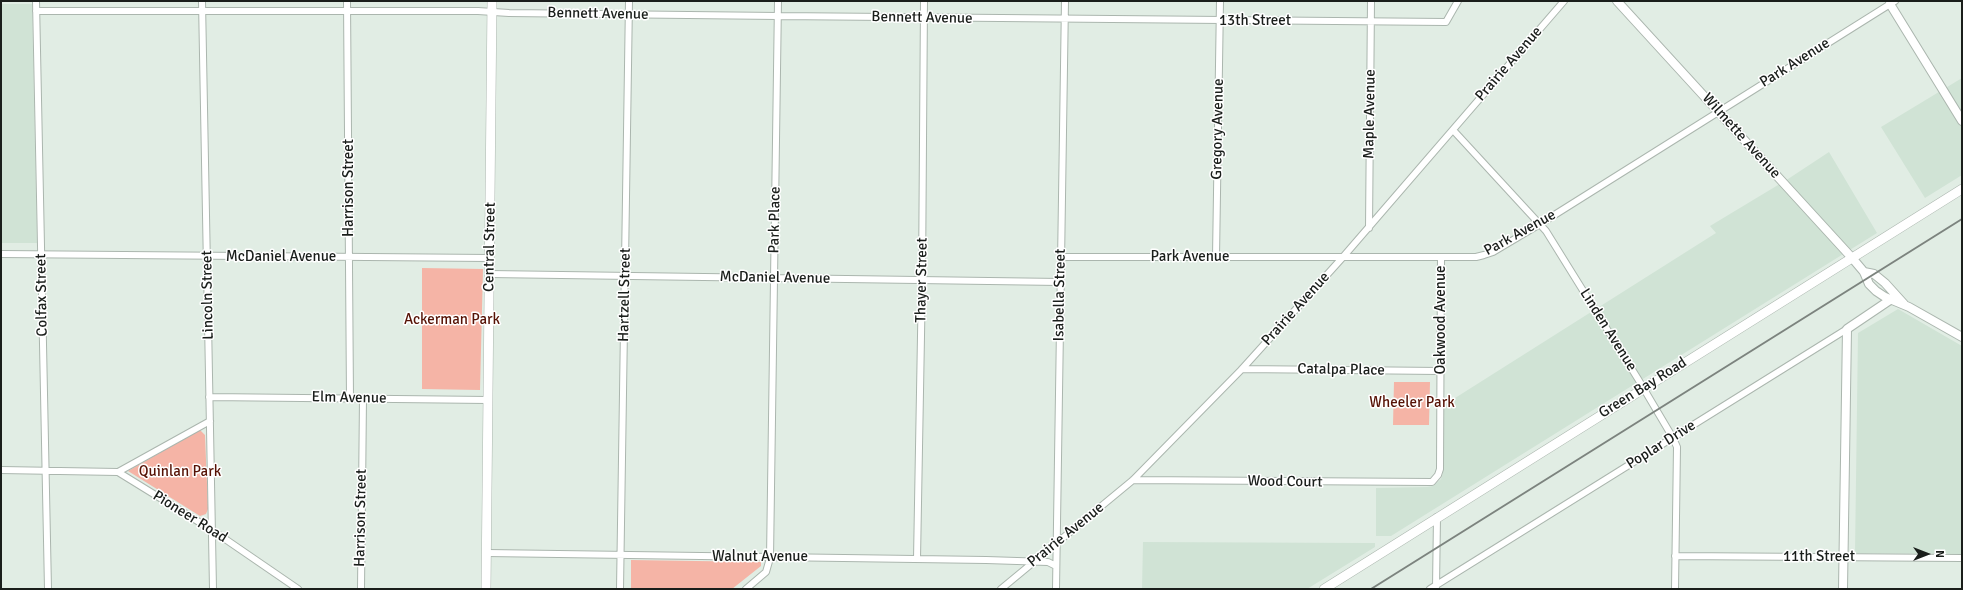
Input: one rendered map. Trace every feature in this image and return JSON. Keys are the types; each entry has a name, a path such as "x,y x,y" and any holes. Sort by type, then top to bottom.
{"main road":[{"name":"Central Street","path":"486,589 492,1"},
{"name":"Green Bay Road","path":"1324,589 1644,387 1853,259 1962,189"}],"street":[{"name":"Colfax Street","path":"36,1 48,589"},
{"name":"Lincoln Street","path":"202,1 213,589"},
{"name":"Harrison Street","path":"347,1 350,398"},
{"name":"Hartzell Street","path":"620,589 630,1"},
{"name":"Park Place","path":"770,558 778,1"},
{"name":"Thayer Street","path":"917,559 922,280 924,1"},
{"name":"Isabella Street","path":"1056,589 1065,1"},
{"name":"Gregory Avenue","path":"1216,257 1220,1"},
{"name":"Maple Avenue","path":"1368,228 1371,1"},
{"name":"13th Street","path":"1065,19 1446,22 1458,1"},
{"name":"Prairie Avenue","path":"1001,589 1133,480 1242,369 1344,257 1564,1"},
{"name":"Wilmette Avenue","path":"1617,1 1853,259 1864,272 1868,284 1890,300 1904,304 1962,337"},
{"name":"Park Avenue","path":"1060,257 1476,257 1493,252 1540,224 1891,2"},
{"path":"1891,2 1962,121"},
{"name":"Bennett Avenue","path":"36,10 492,12 1065,19"},
{"name":"Linden Avenue","path":"1453,130 1540,224 1644,387 1673,438 1677,447 1675,589"},
{"name":"McDaniel Avenue","path":"1,254 207,257 490,258"},
{"name":"Oakwood Avenue","path":"1436,479 1440,468 1441,257"},
{"name":"Wilmette Avenue","path":"1864,272 1874,274 1885,283 1904,304"},
{"name":"McDaniel Avenue","path":"490,274 1060,282"},
{"name":"Poplar Drive","path":"1430,589 1436,587 1847,329 1890,300"},
{"path":"1842,589 1847,329"},
{"name":"Catalpa Place","path":"1242,369 1440,371"},
{"name":"Elm Avenue","path":"209,397 488,400"},
{"name":"Harrison Street","path":"361,589 363,398"},
{"path":"1,470 118,472 210,421"},
{"name":"Pioneer Road","path":"118,472 212,530 298,589"},
{"name":"Wood Court","path":"1133,480 1427,483 1436,479"},
{"path":"1436,587 1437,517"},
{"name":"Walnut Avenue","path":"487,553 1034,561 1048,562 1056,566"},
{"name":"11th Street","path":"1676,556 1962,558"},
{"path":"746,589 766,572 770,558"}],"shaded area":[{"path":"1,4 32,4 37,243 1,243"},
{"path":"1962,78 1962,175 1925,198 1881,127"},
{"path":"1829,152 1877,233 1391,536 1376,536 1376,488 1427,487 1433,486 1441,479 1443,473 1444,405 1716,233 1710,226 1788,179"},
{"path":"1898,309 1962,346 1962,554 1855,553 1858,333"},
{"path":"1143,542 1375,543 1375,547 1307,589 1142,589"}],"green space":[{"name":"Ackerman Park","path":"422,268 483,269 480,390 422,389"},
{"name":"Wheeler Park","path":"1394,382 1430,382 1429,425 1393,425"},
{"name":"Quinlan Park","path":"200,430 205,435 208,509 206,514 200,516 128,471"},
{"path":"631,560 761,562 761,566 732,589 631,589"}],"railway":[{"path":"1371,589 1962,219"}]}
